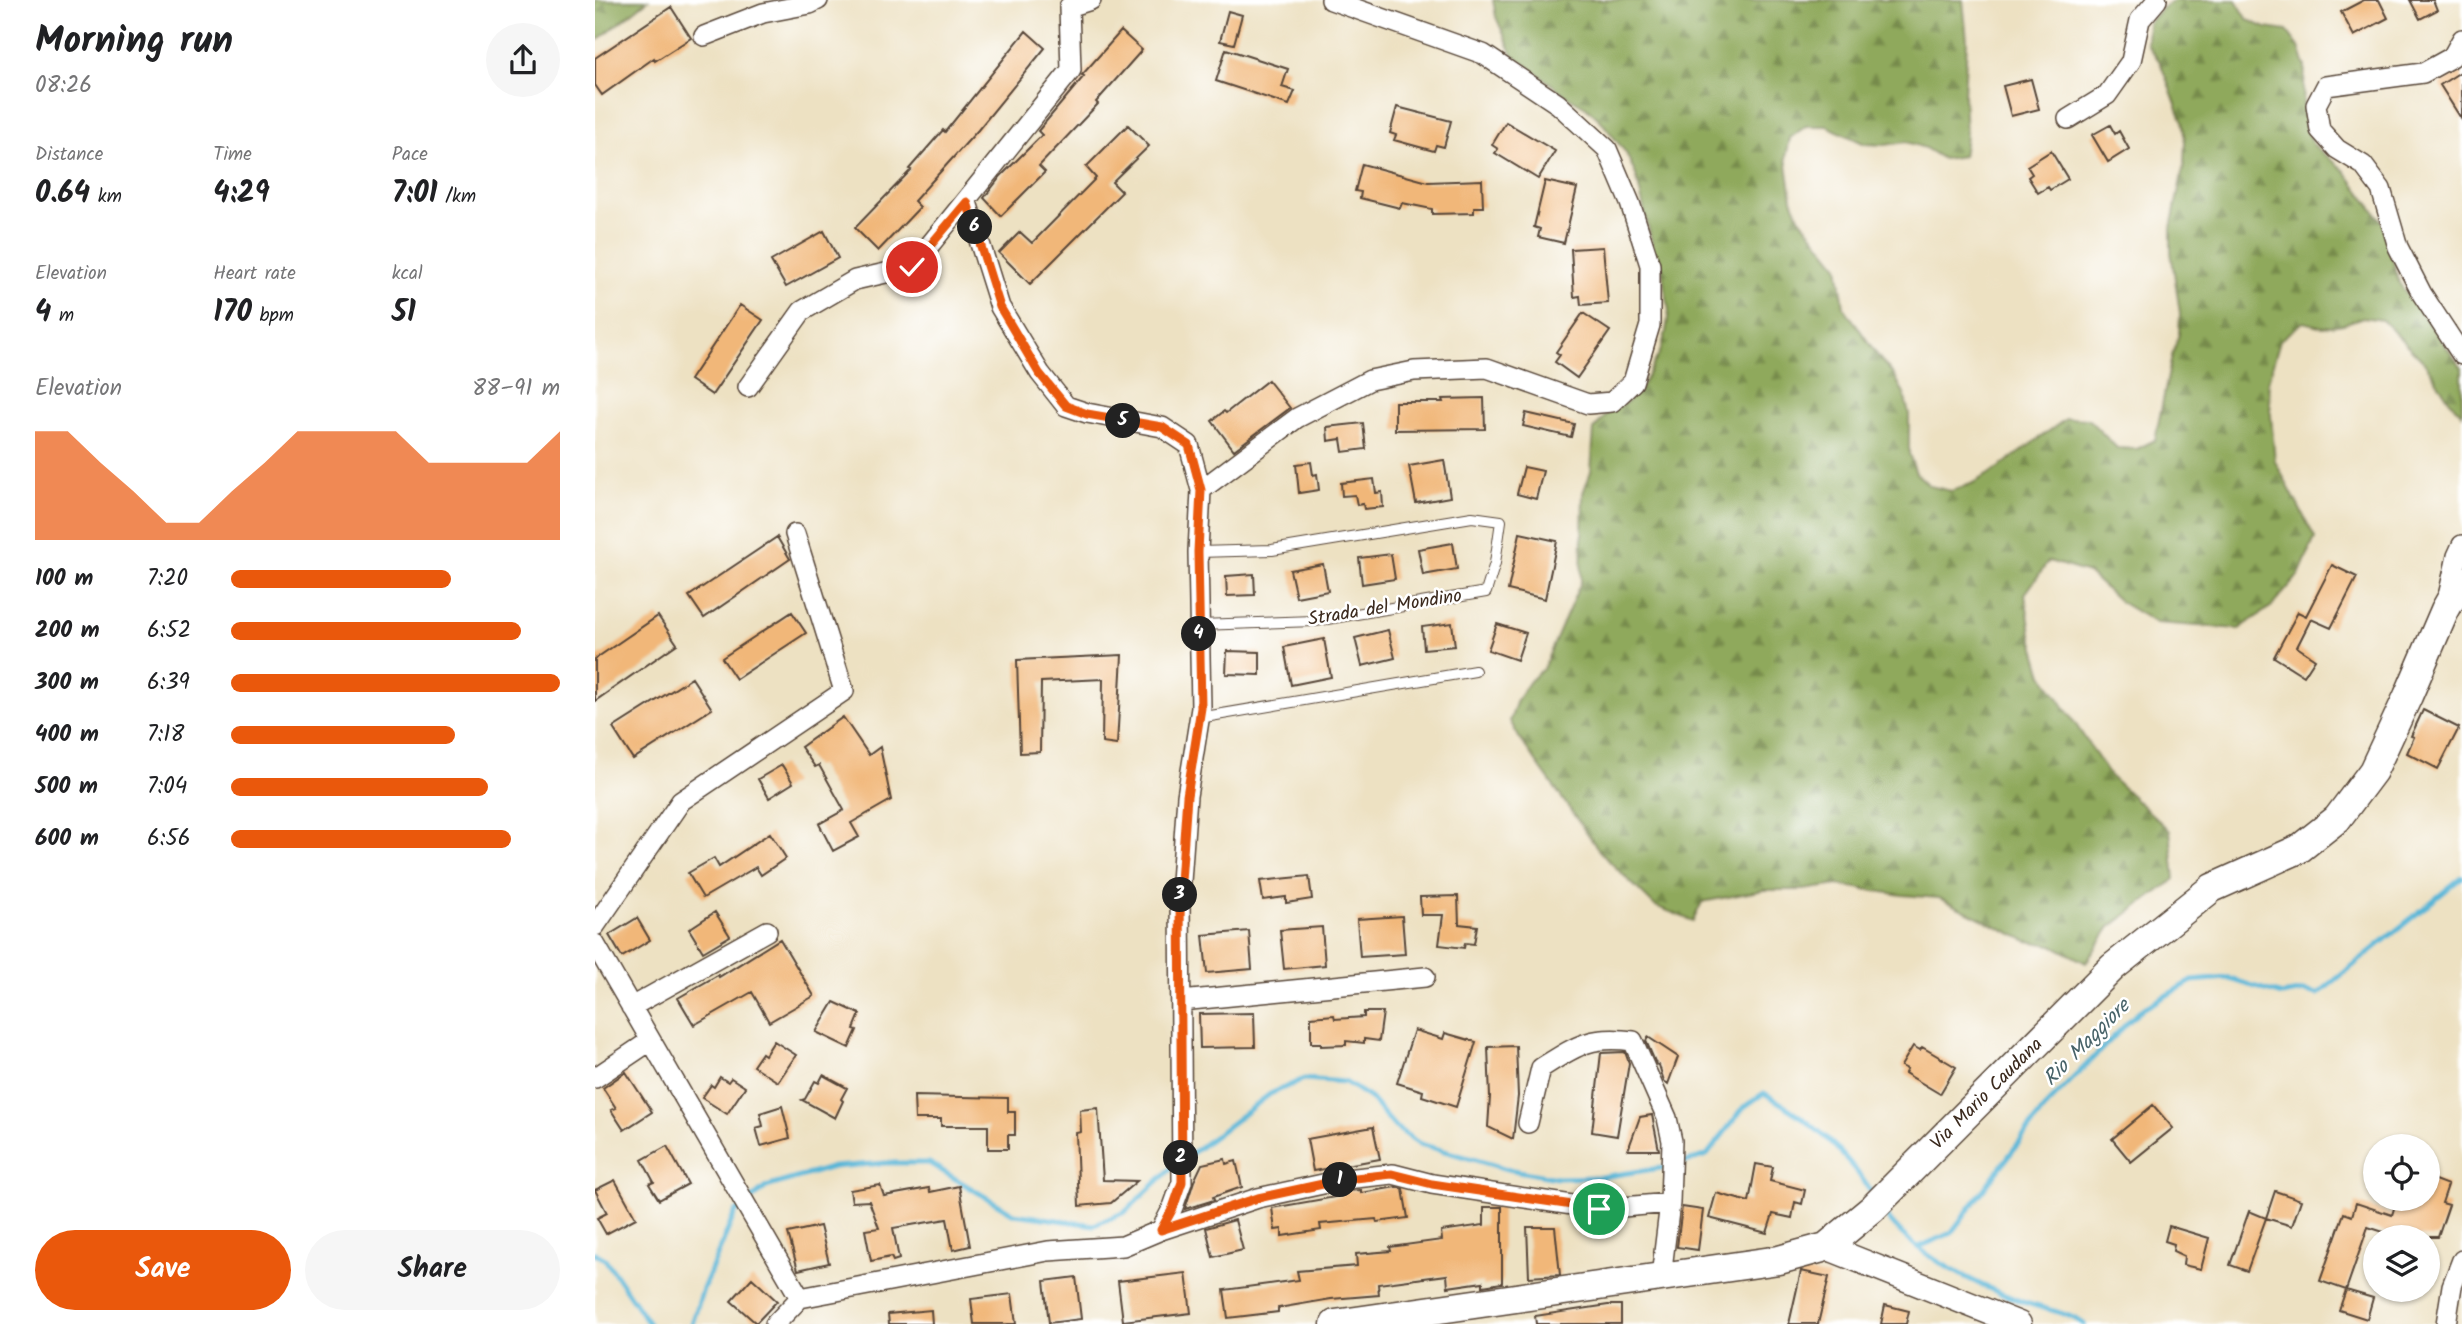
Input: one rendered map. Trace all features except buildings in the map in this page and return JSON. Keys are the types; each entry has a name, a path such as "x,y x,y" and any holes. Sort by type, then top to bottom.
{"main road":[{"name":"Via Mario Caudana","path":"1335,1324 1779,1260 1826,1247 1879,1201 2113,968 2212,888 2299,849 2337,819 2373,771 2445,610 2462,580"}],"street":[{"path":"704,36 764,13 818,0"},
{"path":"748,387 802,311 855,280 912,267 1071,70 1069,7 1091,0"},
{"path":"1201,490 1297,418 1370,380 1414,371 1487,368 1588,404 1612,402 1633,382 1650,325 1650,265 1630,203 1607,149 1557,104 1483,54 1331,0"},
{"path":"2068,118 2106,95 2131,61 2140,20 2157,0"},
{"path":"2462,39 2452,57 2423,73 2326,86 2316,105 2320,130 2337,149 2363,165 2381,189 2398,247 2422,294 2462,355"},
{"path":"967,202 1000,307 1039,373 1066,406 1087,414 1162,427 1189,445 1201,490 1198,552 1199,718 1187,796 1180,896 1182,1182 1173,1208 1161,1230"},
{"path":"595,926 681,801 844,691 795,534"},
{"path":"2445,610 2462,545"},
{"path":"631,1007 767,931"},
{"path":"595,944 800,1298"},
{"path":"1181,1001 1425,977"},
{"path":"1528,1123 1541,1068 1591,1040 1613,1038 1633,1041 1667,1118 1672,1142 1661,1277"},
{"path":"595,1078 650,1041"},
{"path":"775,1324 800,1298 1035,1253 1123,1246 1161,1230 1258,1198 1346,1179 1392,1174 1432,1184 1599,1209 1669,1203"},
{"path":"1826,1247 2018,1324"},
{"path":"2446,1324 2452,1286 2462,1260"}],"lane":[{"name":"Strada del Mondino","path":"1198,552 1272,551 1472,517 1501,521 1495,563 1486,592 1315,621 1199,625"},
{"path":"1199,718 1475,671"}],"green space":[{"path":"595,0 648,0 595,42"},
{"path":"1493,0 1963,0 1967,40 1964,95 1966,136 1963,156 1943,159 1925,148 1906,142 1865,144 1827,126 1806,126 1790,138 1786,157 1792,199 1799,217 1838,266 1844,307 1894,375 1904,394 1909,414 1909,454 1916,473 1930,486 1951,491 1991,473 2067,418 2088,419 2117,448 2137,449 2155,440 2179,334 2180,313 2171,252 2171,228 2184,164 2185,142 2182,120 2160,62 2147,44 2148,23 2162,8 2175,0 2236,0 2248,20 2266,28 2287,31 2299,47 2305,66 2303,106 2306,127 2313,145 2344,170 2383,223 2399,283 2462,368 2462,414 2449,400 2426,364 2382,320 2363,317 2323,327 2303,322 2280,340 2268,382 2275,461 2315,538 2299,575 2272,606 2239,629 2156,623 2119,601 2088,573 2049,561 2025,594 2031,634 2043,675 2110,776 2170,831 2175,879 2110,927 2086,963 2052,945 2027,941 1939,898 1838,885 1803,890 1764,890 1702,902 1693,921 1655,906 1601,853 1520,739 1510,721 1517,700 1530,681 1543,669 1581,582 1583,493 1591,471 1594,429 1608,413 1626,403 1641,388 1660,352 1669,311 1662,268 1653,247 1636,175 1626,153 1586,107 1513,55 1496,17"}],"waterway":[{"name":"Rio Maggiore","path":"1919,1247 1951,1233 2047,1105 2139,1011 2192,981 2227,978 2282,995 2304,991 2318,994 2462,877"},
{"path":"1187,1157 1270,1094 1304,1079 1345,1082 1370,1098 1395,1127 1420,1144 1507,1169 1557,1178 1601,1177 1667,1167"},
{"path":"1677,1165 1707,1155 1744,1107 1764,1093 1826,1137 1851,1164 1874,1196"},
{"path":"692,1324 703,1289 735,1213 766,1187 833,1167 929,1163 1014,1214 1094,1225 1125,1212 1176,1164"},
{"path":"1883,1211 1910,1241 1965,1277 2084,1324"},
{"path":"595,1253 605,1259 649,1324"}],"route":[{"path":"912,267 967,202 1000,307 1039,373 1066,406 1087,414 1162,427 1189,445 1201,490 1198,552 1201,708 1187,796 1180,896 1182,1182 1173,1208 1161,1230 1258,1198 1346,1179 1392,1174 1432,1184 1599,1209"}]}
